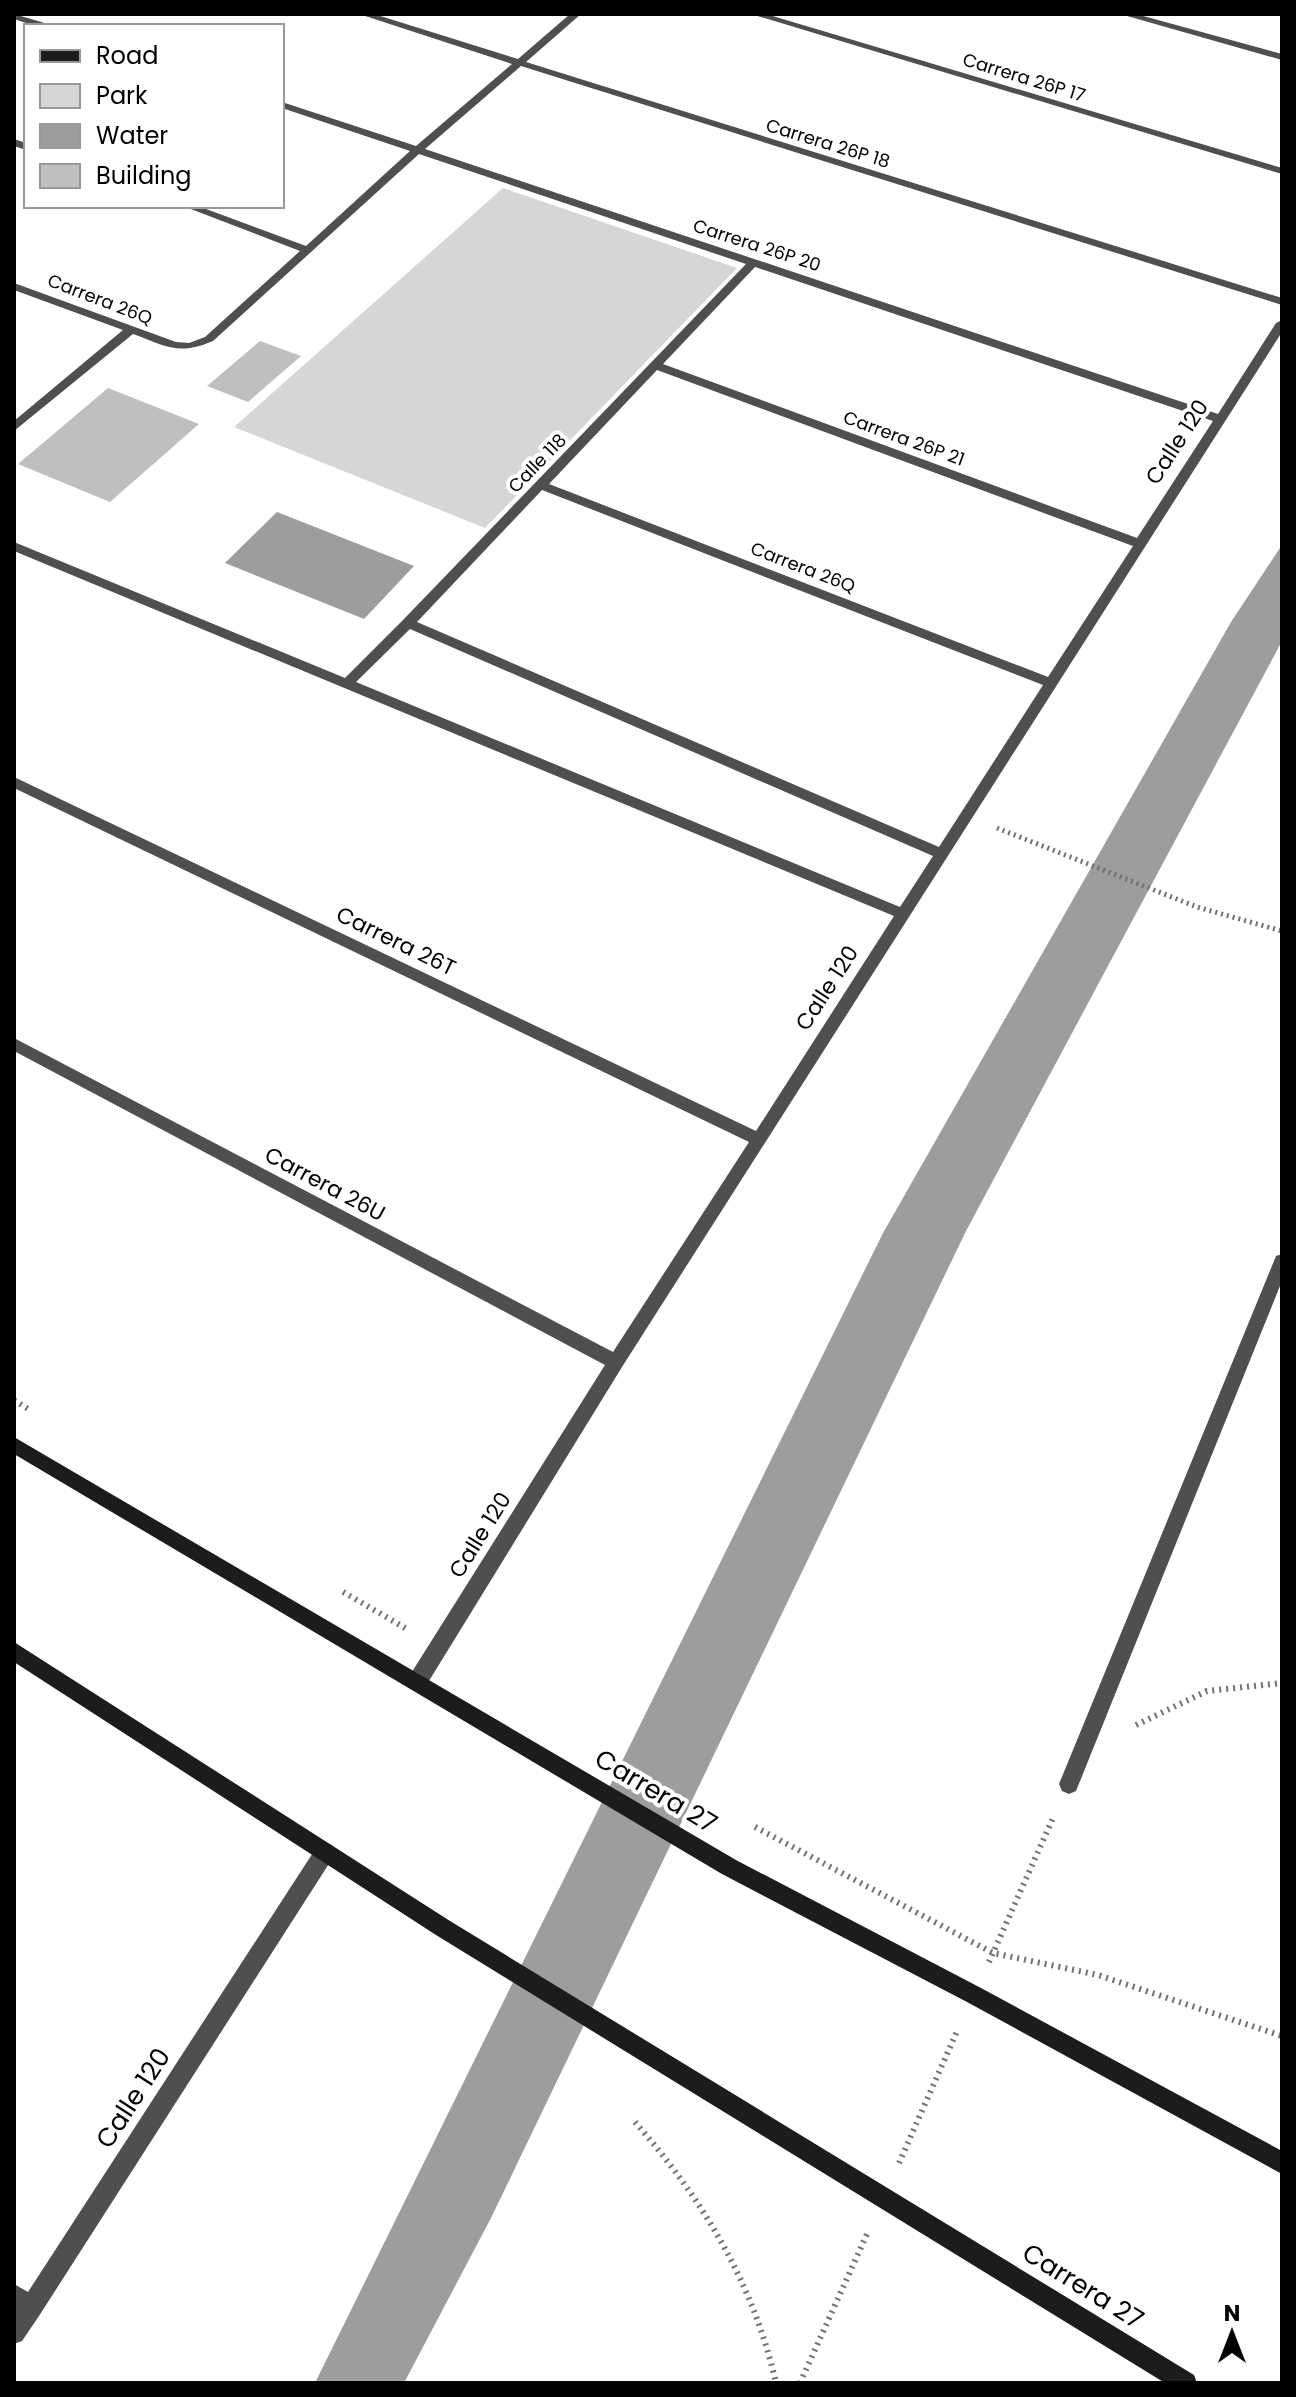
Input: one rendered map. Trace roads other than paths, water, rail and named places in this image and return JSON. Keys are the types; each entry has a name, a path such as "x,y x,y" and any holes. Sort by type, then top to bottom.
{"main road":[{"name":"Carrera 27","path":"14,1445 729,1867 974,1995 1282,2163"},
{"name":"Carrera 27","path":"14,1651 443,1928 1186,2383"}],"street":[{"name":"Carrera 26P 18","path":"364,14 1282,302"},
{"path":"193,208 308,250 576,14"},
{"name":"Carrera 26P 17","path":"756,14 1282,171"},
{"path":"1125,14 1282,57"},
{"path":"14,16 39,24"},
{"name":"Carrera 26P 20","path":"284,106 1220,419"},
{"name":"Carrera 26Q","path":"14,286 129,331 190,347 209,339 308,250"},
{"name":"Calle 118","path":"345,685 753,263"},
{"name":"Calle 120","path":"417,1682 616,1362 1282,323"},
{"path":"14,427 129,331"},
{"name":"Carrera 26P 21","path":"655,365 1140,544"},
{"name":"Carrera 26Q","path":"541,485 1051,683"},
{"path":"14,546 903,914"},
{"path":"408,623 941,854"},
{"name":"Carrera 26T","path":"14,782 758,1139"},
{"name":"Carrera 26U","path":"14,1044 616,1362"},
{"path":"1069,1784 1282,1261"},
{"name":"Calle 120","path":"14,2333 22,2302 325,1852"}],"water":[{"path":"277,512 414,566 364,619 225,563"},
{"path":"1282,545 1282,641 966,1231 491,2218 404,2383 315,2383 883,1233 1231,622"}]}
